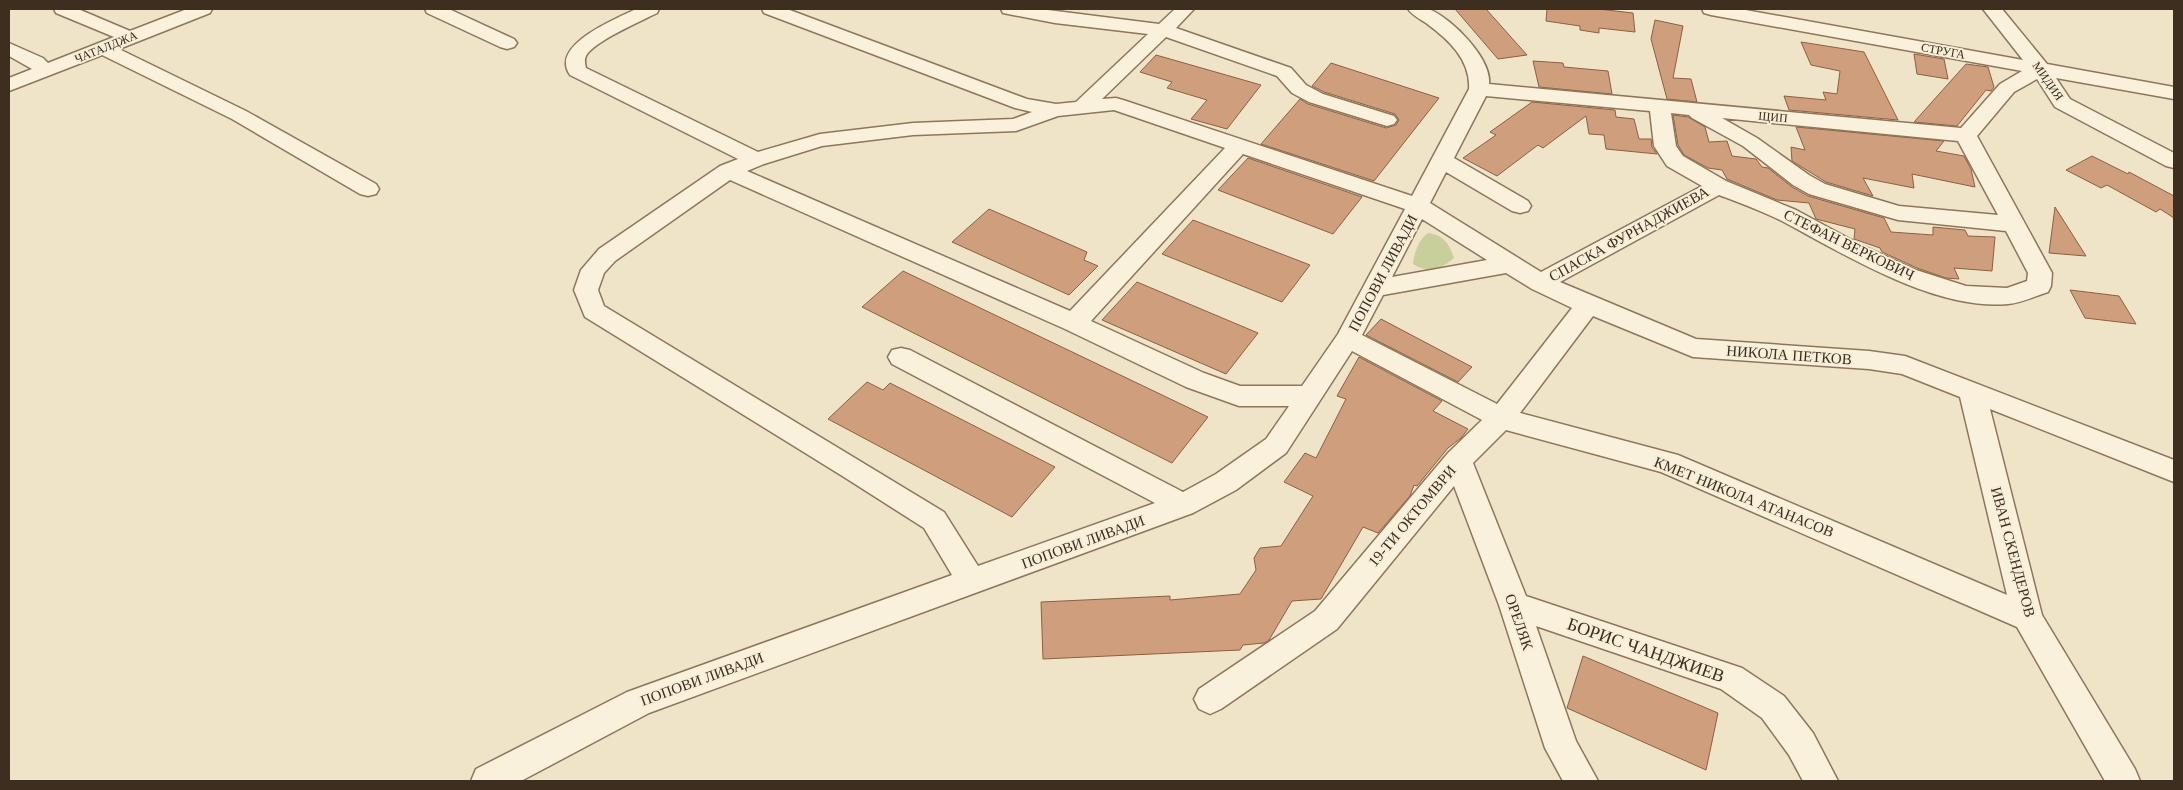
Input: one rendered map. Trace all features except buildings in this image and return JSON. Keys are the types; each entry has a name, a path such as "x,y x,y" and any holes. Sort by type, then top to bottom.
{"street":[{"path":"63,9 129,37"},
{"name":"ЧАТАЛДЖА","path":"9,85 203,9"},
{"path":"434,9 507,43"},
{"path":"650,9 588,44 578,53 575,62 577,71 756,159"},
{"path":"771,9 1022,104 1056,110"},
{"path":"1010,9 1055,17 1163,30 1284,72 1300,89 1316,98 1387,120"},
{"path":"1080,109 1185,9"},
{"path":"1416,9 1447,31 1469,53 1480,82"},
{"name":"СТРУГА","path":"1711,9 2174,93"},
{"name":"МИДИЯ","path":"1992,9 2041,69 2062,103 2174,161"},
{"path":"102,48 239,115 368,189"},
{"path":"9,50 36,62 45,71"},
{"path":"1966,135 2007,88 2041,69"},
{"name":"ЩИП","path":"1480,82 1660,106 1966,135"},
{"name":"ПОПОВИ ЛИВАДИ","path":"488,781 638,702 1183,505 1226,482 1276,446 1348,338 1442,160 1480,82"},
{"name":"НИКОЛА ПЕТКОВ","path":"1056,110 1116,104 1418,206 1540,283 1693,348 1869,360 1905,365 2174,471"},
{"name":"СТЕФАН ВЕРКОВИЧ","path":"1660,106 1665,146 1675,161 1718,186 1788,215 1851,249 1908,276 1965,294 2008,296 2039,286 2040,274 1966,135"},
{"path":"1692,109 1750,142 1801,180 1817,189 1898,213 2013,224"},
{"path":"972,582 934,520 854,468 594,311 586,290 593,270 608,255 670,210 728,172 756,159 820,140 913,129 1016,125 1056,110"},
{"path":"1074,323 1239,144"},
{"path":"1442,160 1520,206"},
{"path":"728,172 1074,323 1196,380 1239,396 1308,396"},
{"name":"СПАСКА ФУРНАДЖИЕВА","path":"1540,283 1718,186"},
{"path":"1374,288 1510,264"},
{"name":"19-ТИ ОКТОМВРИ","path":"1210,699 1326,620 1458,461 1501,418 1588,305"},
{"name":"КМЕТ НИКОЛА АТАНАСОВ","path":"1348,338 1501,418 1668,463 2028,618"},
{"path":"901,357 1183,505"},
{"name":"ИВАН СКЕНДЕРОВ","path":"1972,391 2028,618 2123,781"},
{"name":"ОРЕЛЯК","path":"1458,461 1514,605 1562,748 1581,781"},
{"name":"БОРИС ЧАНДЖИЕВ","path":"1514,605 1731,678 1773,707 1801,744 1821,781"}],"green space":[{"path":"1428,233 1442,238 1450,248 1454,258 1439,268 1429,270 1413,264 1414,255 1422,239"}]}
